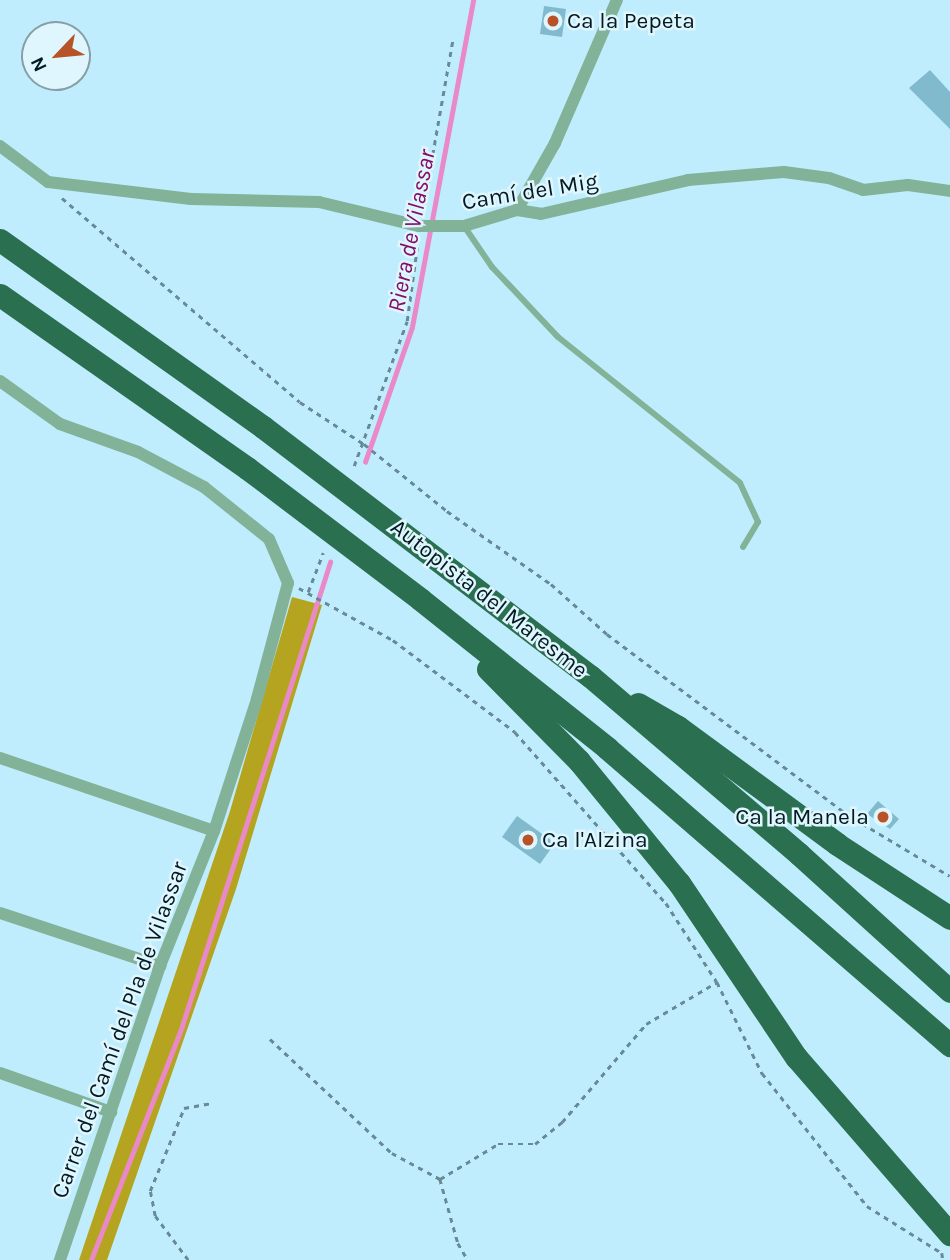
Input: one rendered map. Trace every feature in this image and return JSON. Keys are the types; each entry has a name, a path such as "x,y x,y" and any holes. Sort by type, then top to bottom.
{"highway":[{"name":"Autopista del Maresme","path":"0,240 263,427 590,676 800,854 950,991"},
{"name":"Autopista del Maresme","path":"0,295 225,452 420,599 607,748 950,1045"},
{"path":"420,599 579,761 679,883 796,1057 950,1234"},
{"path":"590,676 678,727 837,844 950,918"}],"street":[{"path":"517,210 555,143 617,0"},
{"name":"Camí del Mig","path":"0,146 48,182 191,200 319,202 419,226 464,226 517,210 541,214 688,180 784,172 830,178 863,190 908,185 950,191"},
{"name":"Carrer del Camí del Pla de Vilassar","path":"0,381 60,424 138,452 204,487 269,539 288,583 214,831 160,966 60,1260"},
{"path":"0,758 214,831"},
{"path":"0,913 160,966"},
{"path":"0,1073 111,1112"}],"lane":[{"path":"464,226 492,267 558,337 740,483 758,522 743,547"}],"path":[{"path":"355,466 407,321 419,226 453,39"},
{"path":"48,182 72,209 300,402 364,444 845,813 950,876"},
{"path":"323,553 308,592 393,640 515,732 666,902 717,982 762,1073 867,1206 942,1254 943,1260"},
{"path":"440,1179 498,1144 535,1144 562,1122 646,1024 717,982"},
{"path":"270,1038 391,1153 440,1179 458,1243 468,1260"},
{"path":"188,1260 155,1216 150,1191 184,1108 211,1104"}],"shaded area":[{"path":"292,597 322,605 236,889 107,1260 79,1260 230,811"}],"building":[{"name":"Ca la Pepeta","path":"544,6 566,9 562,37 540,34"},
{"path":"930,70 950,92 950,129 909,88"},
{"name":"Ca la Manela","path":"878,801 899,819 890,829 867,814"},
{"name":"Ca l'Alzina","path":"517,816 555,843 540,864 502,837"}],"waterway":[{"name":"Riera de Vilassar","path":"365,462 412,327 473,0"},
{"path":"91,1260 182,1026 330,562"}],"place":[{"name":"Ca la Pepeta","path":"553,21"},
{"name":"Ca la Manela","path":"883,817"},
{"name":"Ca l'Alzina","path":"528,840"}]}
